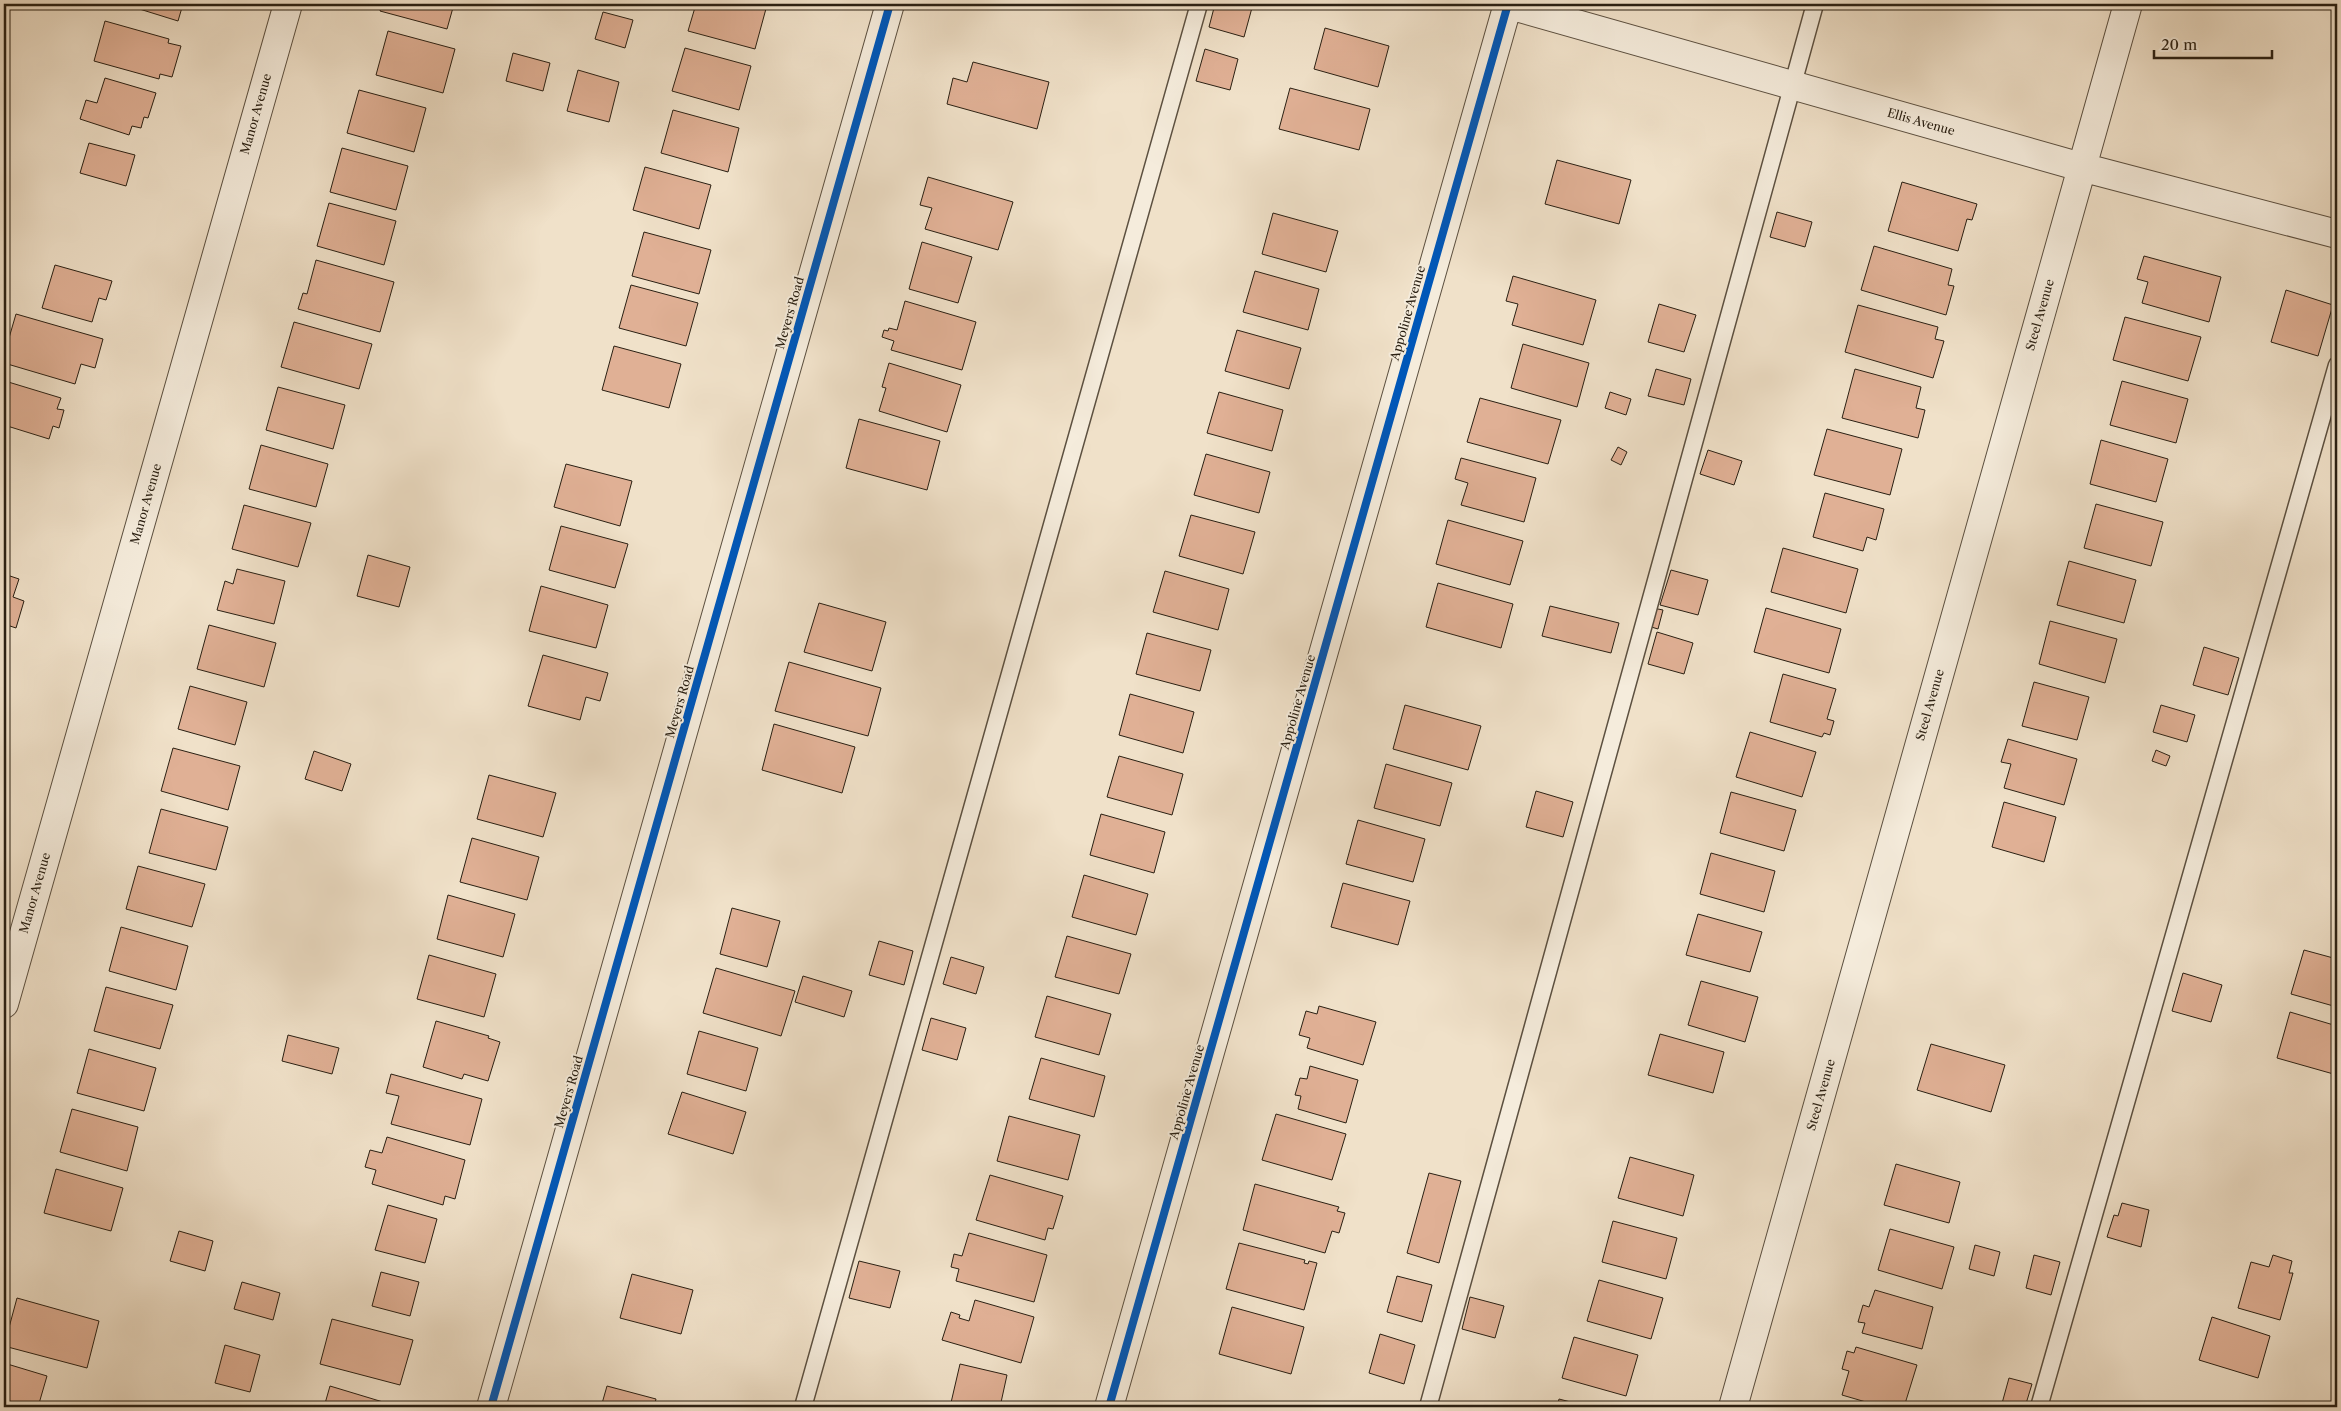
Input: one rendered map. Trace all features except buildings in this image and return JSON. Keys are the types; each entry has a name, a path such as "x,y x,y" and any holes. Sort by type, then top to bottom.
{"street":[{"name":"Manor Avenue","path":"4,1004 288,4"},
{"name":"Meyers Road","path":"492,1407 890,4"},
{"name":"Ellis Avenue","path":"1507,4 2081,167 2337,234"},
{"name":"Appoline Avenue","path":"1109,1407 1507,4"},
{"name":"Steel Avenue","path":"1733,1407 2128,4"}],"lane":[{"path":"803,1407 1199,4"},
{"path":"1428,1407 1815,4"},
{"path":"2040,1407 2337,365"}],"cycle path":[{"path":"491,1407 890,4"},
{"path":"1109,1407 1508,4"}]}
